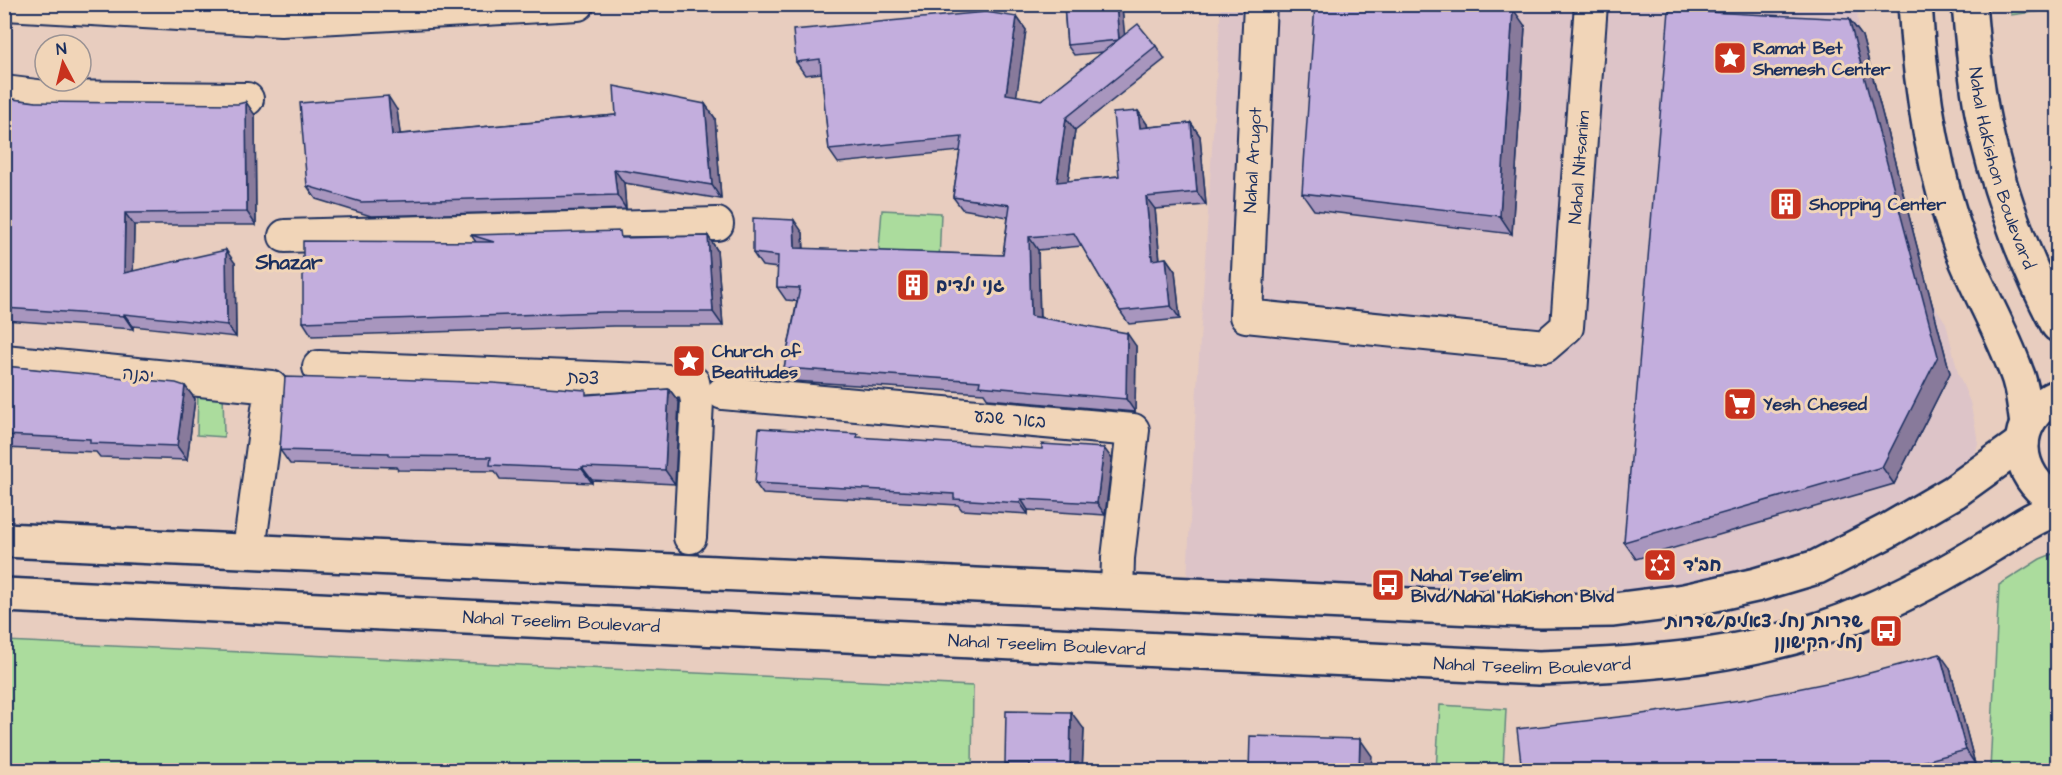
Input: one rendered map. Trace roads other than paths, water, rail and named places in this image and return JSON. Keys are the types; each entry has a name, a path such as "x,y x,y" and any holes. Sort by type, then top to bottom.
{"main road":[{"path":"1915,4 1924,90 1945,198 1963,251 2016,370 2025,434 2023,459 2028,474 2037,487 2058,501"},
{"name":"Nahal HaKishon Boulevard","path":"1969,4 1974,60 1987,139 1996,172 2034,275 2058,325"},
{"path":"4,540 1541,611 1613,610 1684,601 1756,585 1817,567 1887,531 1954,492 2025,434 2036,410 2048,400 2058,396"},
{"name":"Nahal Tseelim Boulevard","path":"4,595 1527,668 1616,665 1695,657 1773,644 1864,613 1989,547 2026,522 2058,509"}],"street":[{"path":"6,4 281,20 319,11 578,4"},
{"name":"Nahal Arugot","path":"1260,4 1246,316 1545,346 1567,327"},
{"name":"Nahal Nitsanim","path":"1567,327 1587,5"},
{"path":"4,92 45,97 247,99"},
{"path":"285,236 717,224"},
{"name":"יבנה","path":"4,361 271,387 249,550"},
{"name":"צפת","path":"319,367 693,382 697,401 690,537"},
{"name":"באר שבע","path":"723,393 1133,430 1118,558 1117,592"}],"place":[{"name":"Ramat Bet Shemesh Center","path":"1730,58"},
{"name":"Shopping Center","path":"1786,204"},
{"name":"גני ילדים","path":"913,285"},
{"name":"Church of Beatitudes","path":"689,361"},
{"name":"Yesh Chesed","path":"1740,404"},
{"name":"חב\"ד","path":"1660,565"},
{"name":"Nahal Tse'elim Blvd/Nahal HaKishon Blvd","path":"1388,585"},
{"name":"שדרות נחל צאלים/שדרות נחל הקישוןן","path":"1886,631"}],"district":[{"name":"Shazar","path":"289,262"}]}
